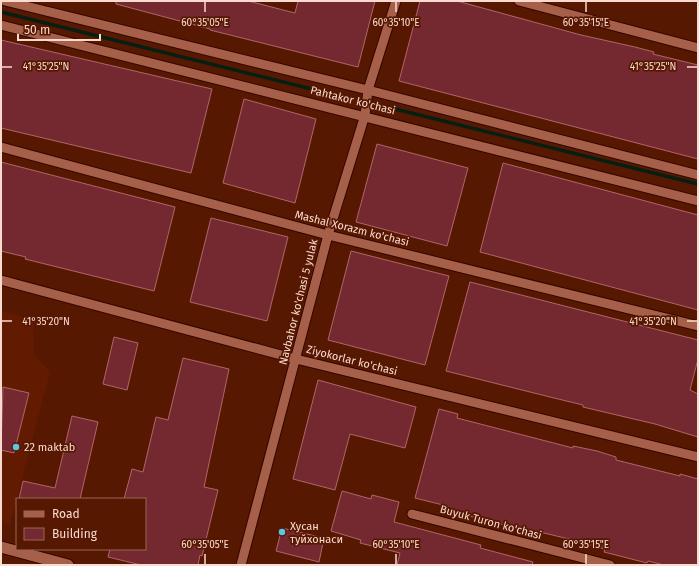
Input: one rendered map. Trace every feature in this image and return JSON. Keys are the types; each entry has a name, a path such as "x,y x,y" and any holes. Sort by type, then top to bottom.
{"street":[{"name":"Pahtakor ko'chasi","path":"5,1 368,90 698,175"},
{"name":"Navbahor ko'chasi 5 yulak","path":"241,565 328,235 365,116 368,90 396,1"},
{"path":"519,1 698,48"},
{"name":"Pahtakor ko'chasi","path":"1,25 698,201"},
{"name":"Mashal Xorazm ko'chasi","path":"1,147 328,235 698,326"},
{"name":"Ziyokorlar ko'chasi","path":"1,280 296,359 698,457"},
{"name":"Buyuk Turon ko'chasi","path":"412,514 610,565"},
{"path":"1,547 68,565"}],"shaded area":[{"name":"22 maktab","path":"1,311 33,320 34,354 50,372 10,525 1,522"}],"building":[{"path":"116,1 248,1 295,13 298,1 375,1 358,67 210,30 116,4"},
{"path":"420,1 457,1 581,35 654,52 653,54 698,65 698,159 399,81"},
{"path":"1,40 212,89 191,173 1,128"},
{"path":"244,99 316,119 295,203 223,183"},
{"path":"377,144 468,168 447,246 356,222"},
{"path":"1,162 175,207 154,291 25,259 26,257 1,251"},
{"path":"503,163 698,215 698,310 480,252"},
{"path":"211,218 288,237 267,321 190,302"},
{"path":"351,251 449,276 425,365 328,340"},
{"path":"470,282 698,340 698,359 690,390 698,394 698,437 655,424 583,407 583,405 446,371"},
{"path":"114,337 138,343 127,390 103,384"},
{"path":"183,358 229,369 204,487 218,490 202,556 200,555 198,565 141,565 108,557 110,550 146,550 146,498 124,498 132,469 143,472 156,417 168,420"},
{"path":"318,380 416,407 405,448 350,434 335,490 293,479"},
{"name":"22 maktab","path":"3,387 29,393 14,453 1,450"},
{"path":"439,409 458,414 457,418 573,448 573,446 597,451 616,457 616,460 698,479 698,565 664,565 648,561 647,563 604,552 605,549 569,539 540,532 540,534 446,510 447,506 415,498"},
{"path":"72,416 98,422 80,498 19,498 23,481 55,488"},
{"path":"342,491 371,499 372,495 399,502 394,522 481,545 480,548 533,562 532,565 397,565 400,553 360,543 361,540 331,531"},
{"path":"282,528 324,538 319,562 276,551"}],"waterway":[{"path":"1,12 336,95"},
{"path":"383,106 698,184"}],"place":[{"name":"22 maktab","path":"16,447"},
{"name":"Хусан туйхонаси","path":"282,532"}]}
